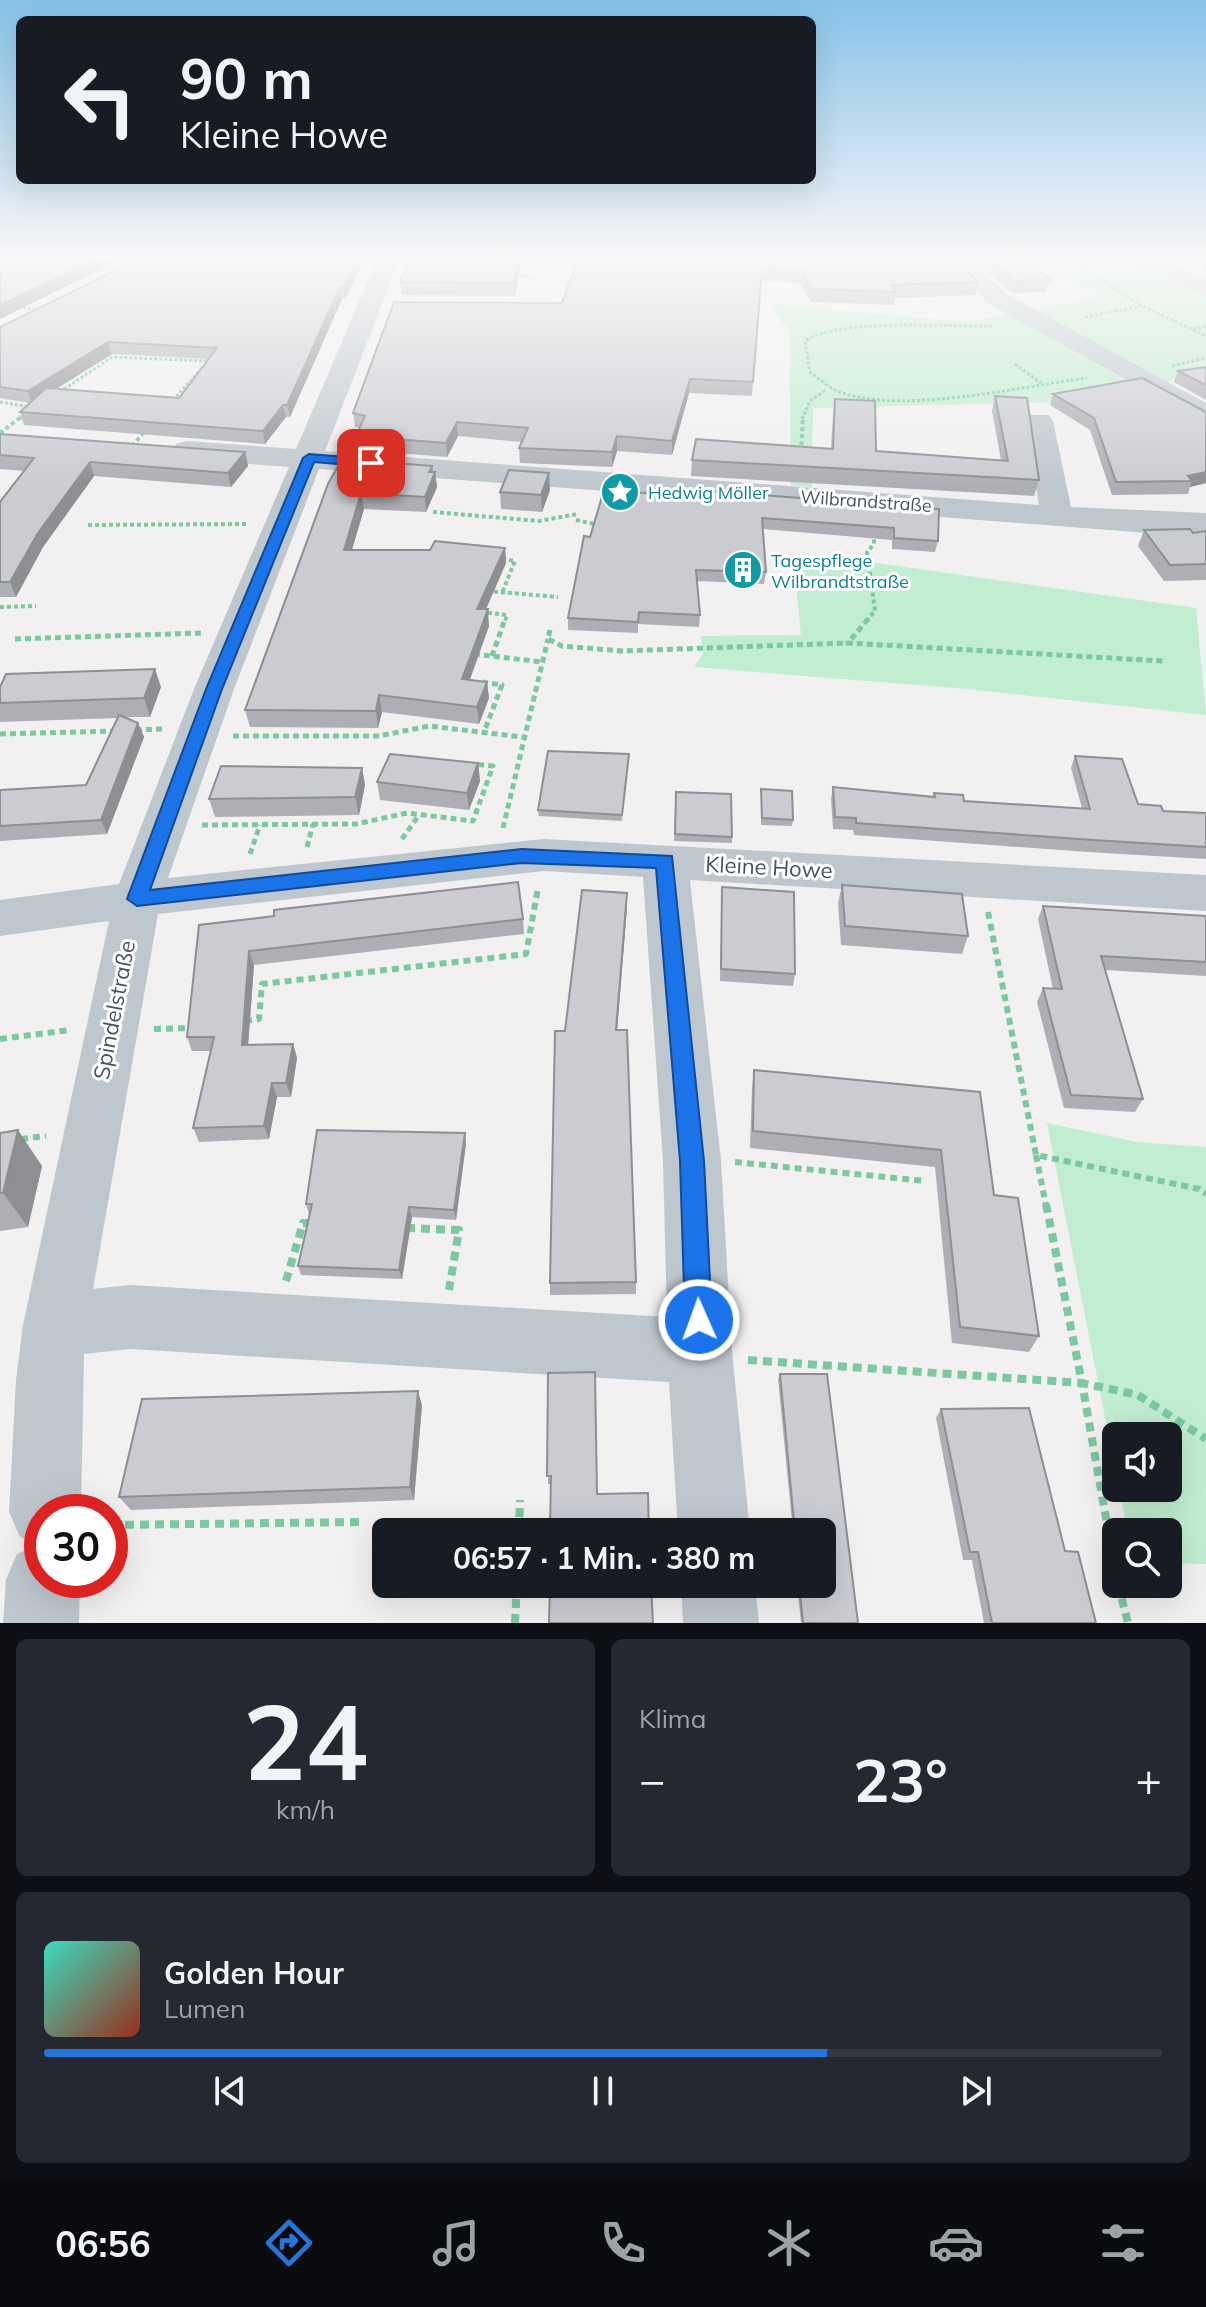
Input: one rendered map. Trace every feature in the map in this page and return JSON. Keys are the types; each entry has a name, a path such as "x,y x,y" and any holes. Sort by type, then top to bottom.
{"street":[{"name":"Spindelstraße","path":"45,1494 48,1394 55,1325 137,899 237,631 358,336"},
{"path":"1063,336 1206,415"},
{"path":"1039,421 1057,516"},
{"name":"Wilbrandstraße","path":"133,435 309,458 1057,516 1206,523"},
{"name":"Kleine Howe","path":"0,918 137,899 544,855 1206,893"},
{"path":"665,861 692,1161 700,1351 713,1518"},
{"path":"55,1325 130,1317 700,1351"},
{"path":"41,1623 42,1598"},
{"path":"719,1598 721,1623"}],"path":[{"path":"811,336 804,348 810,371 827,390"},
{"path":"166,408 213,355"},
{"path":"59,392 112,357 208,361"},
{"path":"799,496 804,407 815,394 827,390 855,397 908,398 981,394 1041,383 1133,374 1206,358"},
{"path":"1015,364 1041,383"},
{"path":"82,366 95,368"},
{"path":"180,392 195,393"},
{"path":"0,402 35,408 0,433"},
{"path":"23,416 39,417"},
{"path":"848,643 875,611 867,552 874,544 874,502"},
{"path":"433,512 539,521 578,514"},
{"path":"576,520 603,526"},
{"path":"88,525 282,524"},
{"path":"495,559 515,561 502,593"},
{"path":"486,591 558,597"},
{"path":"0,607 36,606"},
{"path":"476,612 507,615 492,656"},
{"path":"496,859 522,737 550,630"},
{"path":"15,639 237,631"},
{"path":"548,639 562,646 622,651 848,643 1163,661"},
{"path":"467,654 542,662"},
{"path":"476,682 502,685 484,732"},
{"path":"0,734 198,732 379,736 429,726 522,737"},
{"path":"164,825 356,824 407,813 473,821 493,766 464,763"},
{"path":"231,1023 259,1019 262,984 526,954 544,855"},
{"path":"982,880 1106,1518"},
{"path":"0,1039 110,1028 203,1026"},
{"path":"1036,1155 1199,1189 1206,1194"},
{"path":"692,1161 752,1163 925,1181"},
{"path":"274,1324 303,1223 318,1223"},
{"path":"397,1227 459,1230 441,1335"},
{"path":"700,1351 758,1362 1082,1383 1138,1395 1206,1439"},
{"path":"519,1518 520,1500"},
{"path":"128,1525 364,1522"},
{"path":"515,1623 516,1598"},
{"path":"1122,1598 1128,1623"}],"green space":[{"path":"789,336 1047,336 1134,385 1065,402 813,408 812,487 791,485"},
{"path":"1081,336 1206,336 1206,373 1166,382"},
{"path":"793,556 855,560 1196,608 1206,715 967,689 694,667 703,653 701,636 801,635"},
{"path":"1047,1123 1137,1142 1206,1147 1206,1564 1182,1563 1182,1518 1125,1518 1122,1502 1182,1502 1182,1422 1106,1422"}],"building":[{"path":"0,336 318,336 287,405 283,405 263,431 20,412 46,388 179,398 217,348 108,342 28,391 0,387"},
{"path":"382,336 757,336 753,382 690,379 672,441 617,436 612,452 519,448 528,428 457,422 446,443 356,436 365,416 353,413"},
{"path":"1206,367 1206,385 1178,371"},
{"path":"1142,378 1206,412 1206,472 1188,476 1192,481 1116,482 1094,418 1053,394"},
{"path":"995,396 1027,398 1039,480 692,460 696,439 833,449 835,399 875,401 876,451 1008,461"},
{"path":"0,434 245,452 228,473 90,462 38,533 10,582 0,582 0,502 34,458 0,455"},
{"path":"342,459 432,466 429,472 435,472 425,497 361,493 344,550 430,550 435,541 505,548 477,609 488,609 462,679 487,682 477,707 379,695 376,711 245,710 328,484"},
{"path":"509,470 549,473 541,495 500,492"},
{"path":"686,489 939,509 938,541 894,538 894,528 762,518 766,572 696,570 700,615 639,612 638,622 568,618 584,536 590,537 604,490 685,496"},
{"path":"1190,529 1193,533 1206,531 1206,564 1170,565 1144,530"},
{"path":"155,669 144,698 0,703 0,687 6,674"},
{"path":"119,715 138,723 101,820 0,826 0,790 86,785"},
{"path":"548,751 629,754 622,815 538,810"},
{"path":"390,754 478,763 467,793 377,782"},
{"path":"1075,756 1122,759 1138,804 1161,806 1163,811 1206,813 1206,847 856,823 856,818 835,817 833,787 935,797 934,793 963,795 964,801 1090,809"},
{"path":"221,766 362,768 355,797 209,799"},
{"path":"761,789 792,791 793,820 762,818"},
{"path":"676,792 731,794 732,837 675,834"},
{"path":"518,882 523,919 249,951 242,1045 293,1044 286,1083 272,1083 264,1126 193,1128 214,1037 187,1037 199,925 274,916 274,910"},
{"path":"842,885 962,894 968,936 845,926"},
{"path":"722,887 794,892 795,974 721,969"},
{"path":"582,890 627,893 616,1030 627,1030 636,1282 550,1283 555,1031 565,1031"},
{"path":"1043,906 1206,916 1206,962 1101,956 1143,1099 1071,1095 1043,988 1062,989"},
{"path":"754,1070 980,1092 994,1195 1018,1198 1039,1336 960,1327 941,1150 753,1131"},
{"path":"18,1130 3,1193 0,1193 0,1133"},
{"path":"317,1130 465,1133 454,1210 409,1207 399,1270 298,1266 312,1204 306,1204"},
{"path":"595,1372 597,1494 648,1493 649,1518 550,1518 551,1476 547,1476 548,1373"},
{"path":"780,1374 827,1374 858,1623 803,1623 800,1598 836,1598 836,1518 794,1518"},
{"path":"418,1391 410,1487 128,1497 128,1494 120,1494 142,1399"},
{"path":"1029,1408 1065,1551 1078,1552 1096,1623 992,1623 978,1552 970,1552 941,1409"},
{"path":"550,1598 652,1598 653,1623 549,1623"}],"place":[{"name":"Hedwig Möller","path":"620,492"},
{"name":"Tagespflege Wilbrandtstraße","path":"743,570"}],"route":[{"path":"371,463 309,458 214,689 137,899 522,856 665,861 692,1161 699,1320"}]}
